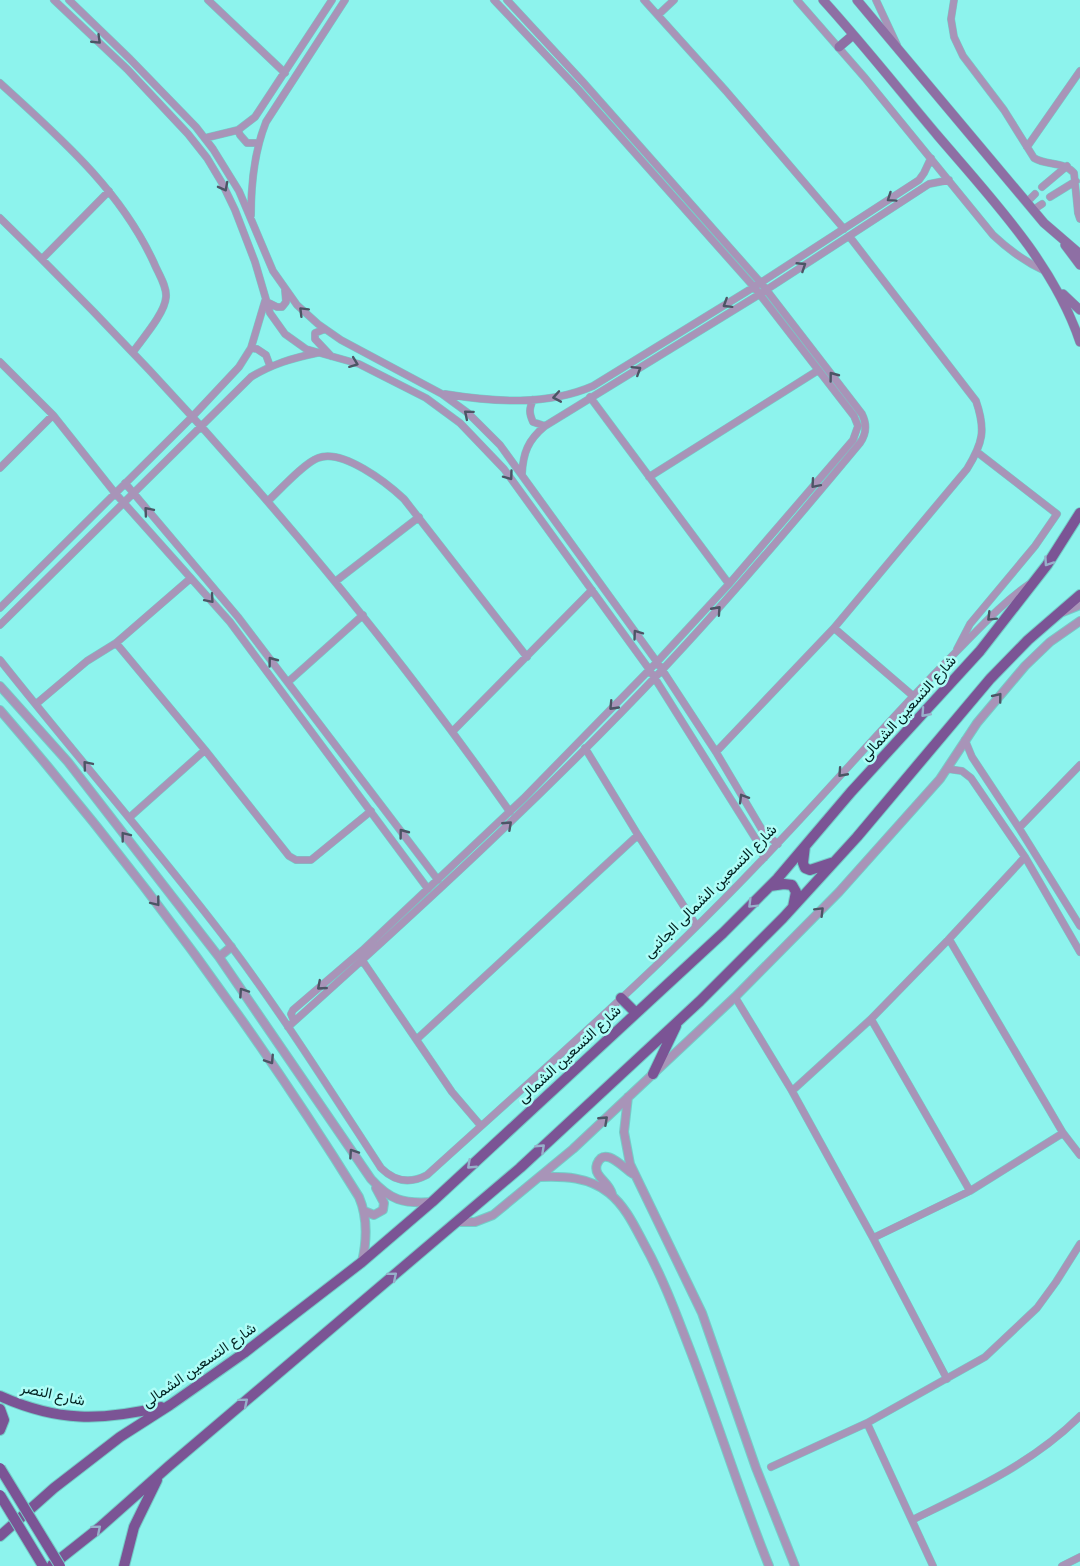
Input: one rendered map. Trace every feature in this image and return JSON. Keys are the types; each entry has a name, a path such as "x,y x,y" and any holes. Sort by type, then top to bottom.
{"main road":[{"path":"823,0 986,192 1047,272 1071,316 1080,342"},
{"path":"857,0 1033,210 1080,254"},
{"path":"839,47 853,35"},
{"path":"1063,240 1080,265"},
{"path":"1056,286 1080,310"},
{"name":"شارع التسعين الشمالى","path":"0,1536 85,1464 137,1425 170,1405 249,1349 362,1262 432,1202 723,933 770,886 851,792 966,667 1036,580 1080,513"},
{"path":"51,1566 99,1528 520,1168 679,1020 793,907 909,777 990,679 1080,594"},
{"path":"806,845 803,863 807,869 834,862"},
{"path":"770,886 792,885 796,892 793,907"},
{"path":"621,999 636,1013"},
{"path":"653,1074 679,1020"},
{"name":"شارع النصر","path":"0,1396 51,1412 86,1417 118,1416 170,1405"},
{"path":"0,1409 4,1420 0,1430"},
{"path":"0,1468 60,1566"},
{"path":"124,1566 134,1527 162,1472"},
{"path":"0,1495 43,1566"}],"street":[{"path":"54,0 127,69 188,134 207,158 235,210 257,268 265,301 273,319 285,334 295,342 318,353 358,364 426,398 460,423 504,469 650,669 757,841 764,858"},
{"path":"69,0 130,59 205,138 231,175 273,271 302,310 325,329 442,394 484,428 500,445 657,662 716,752 764,833 778,844"},
{"path":"208,0 285,73"},
{"path":"205,138 238,130 255,117 332,0"},
{"path":"251,220 252,178 258,144 272,111 345,0"},
{"path":"294,1021 291,1014 293,1010 364,949 438,880 525,809 655,678 761,562 865,435 866,424 861,414 767,290 758,285 494,0"},
{"path":"0,660 130,817 231,947 288,1027 362,960 477,849 510,812 657,662 729,584 855,437 858,426 856,419 760,294 758,285 584,82 507,0"},
{"path":"644,0 726,91 844,229"},
{"path":"658,15 675,0"},
{"path":"796,0 839,47 993,235 1010,251 1029,264 1047,272"},
{"path":"876,0 901,52"},
{"path":"954,0 951,19 954,38 963,56 1004,110 1030,154 1038,160 1067,166 1074,173 1080,219"},
{"path":"1027,147 1080,71"},
{"path":"577,88 584,82"},
{"path":"0,83 83,160 109,190 148,251 166,291 166,298 162,310 133,352"},
{"path":"238,130 247,143 258,144"},
{"path":"442,394 487,400 533,400 569,395 593,386 758,285 919,180 931,158"},
{"path":"1042,187 1067,166"},
{"path":"522,474 523,456 527,446 535,434 545,426 767,290 929,184 949,180"},
{"path":"1050,197 1076,181"},
{"path":"42,259 109,190"},
{"path":"1027,202 1035,194"},
{"path":"1033,210 1042,204"},
{"path":"0,218 133,352 268,501 363,615 453,731 510,812"},
{"path":"716,752 834,628 967,469 977,452 982,437 982,418 976,401 849,236"},
{"path":"265,301 282,307 286,299 285,289"},
{"path":"0,608 240,367 251,348 265,301"},
{"path":"325,329 315,333 315,339 331,356"},
{"path":"251,348 266,355 270,366"},
{"path":"0,625 251,377 270,366 318,353"},
{"path":"0,362 53,415 115,493 230,622 429,889"},
{"path":"649,477 818,371"},
{"path":"590,397 729,584"},
{"path":"533,400 529,408 533,422 545,426"},
{"path":"0,468 53,415"},
{"path":"956,651 970,624 1025,559 1056,514 977,452"},
{"path":"268,501 308,464 316,458 325,456 349,463 378,478 404,499 419,517 527,657"},
{"path":"125,483 238,617 438,880"},
{"path":"336,581 419,517"},
{"path":"36,704 87,661 116,643 191,578"},
{"name":"شارع التسعين الشمالى الجانبى","path":"288,1027 381,1168 395,1178 411,1181 427,1175 621,999 778,844 912,695 1001,607 1036,580"},
{"path":"453,731 592,590"},
{"path":"1057,614 1080,605"},
{"path":"288,682 363,615"},
{"path":"456,1222 475,1222 493,1215 573,1149 735,997 839,892 948,769 964,740 1025,666 1050,642 1080,621"},
{"path":"834,628 912,695"},
{"path":"116,643 289,856 296,860 311,860 371,811"},
{"path":"0,686 68,762 219,957 371,1179 384,1206 378,1214 364,1211"},
{"path":"0,710 102,832 262,1047 354,1189 364,1211 366,1244 362,1262"},
{"path":"964,740 972,757 1080,926"},
{"path":"36,753 44,751 49,741"},
{"path":"585,748 696,925"},
{"path":"130,817 205,750"},
{"path":"53,774 56,766 68,762"},
{"path":"1019,828 1080,765"},
{"path":"948,769 962,771 971,778 1025,857 1080,952"},
{"path":"417,1039 638,835"},
{"path":"792,1091 871,1018 1025,857"},
{"path":"949,939 1063,1133 1080,1155"},
{"path":"219,957 231,947"},
{"path":"362,960 458,1100 481,1126"},
{"path":"735,997 792,1091 947,1379"},
{"path":"871,1018 970,1191"},
{"path":"628,1097 624,1132 627,1154 634,1174 702,1313 762,1486 795,1566"},
{"path":"873,1238 970,1191 1063,1133"},
{"path":"612,1195 607,1183 597,1173 596,1167 599,1161 610,1157 634,1174"},
{"path":"539,1177 570,1177 604,1189 612,1195 630,1218 668,1292 696,1364 750,1519 770,1566"},
{"path":"371,1179 391,1197 409,1202 432,1202"},
{"path":"771,1467 867,1423 985,1357 1014,1331 1050,1291 1080,1244"},
{"path":"912,1520 976,1489 1025,1461 1069,1428 1080,1416"},
{"path":"867,1423 933,1566"},
{"path":"1062,1566 1080,1557"}]}
